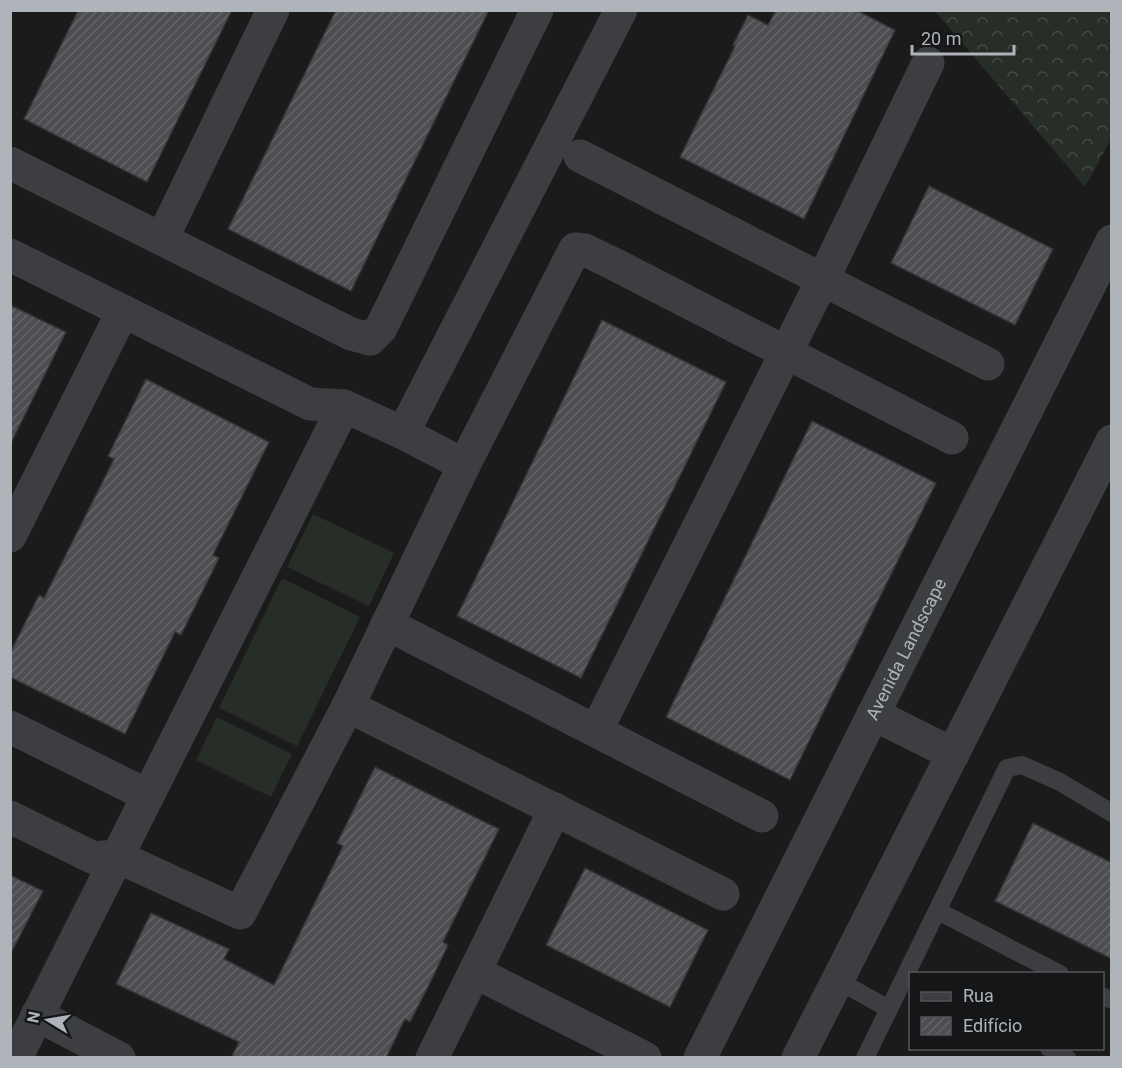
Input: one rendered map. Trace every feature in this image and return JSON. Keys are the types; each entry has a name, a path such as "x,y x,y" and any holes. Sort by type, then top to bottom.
{"street":[{"path":"162,239 273,10"},
{"path":"10,163 351,334 370,339 381,328 537,10"},
{"path":"403,433 621,10"},
{"path":"597,729 787,352 928,63"},
{"path":"580,156 988,364"},
{"name":"Avenida Landscape","path":"700,1058 1112,241"},
{"path":"10,817 94,858 116,856 240,913 348,706 464,465 575,249 585,250 952,438"},
{"path":"10,255 310,404 344,406 403,433 464,465"},
{"path":"10,536 123,311"},
{"path":"16,1058 344,406"},
{"path":"798,1058 1112,441"},
{"path":"387,624 597,729 762,816"},
{"path":"348,706 723,894"},
{"path":"873,714 953,754"},
{"path":"10,727 147,795"},
{"path":"432,1058 555,809"},
{"path":"475,972 645,1058"},
{"path":"36,1015 119,1058"}],"lane":[{"path":"910,972 1007,768 1022,765 1060,782 1112,813"},
{"path":"938,911 1056,972"},
{"path":"865,1058 908,977"},
{"path":"837,980 889,1009"},
{"path":"1053,1050 1067,1058"}],"green space":[{"path":"935,11 1111,11 1111,139 1085,187"},
{"path":"313,514 394,553 369,606 287,567"},
{"path":"282,578 360,617 297,746 219,708"},
{"path":"217,717 292,754 271,797 196,760"}],"building":[{"path":"232,10 147,182 24,119 78,11"},
{"path":"336,10 489,10 351,291 228,229"},
{"path":"776,10 856,10 895,30 804,219 680,157 748,15 768,25"},
{"path":"929,186 1053,249 1015,325 891,263"},
{"path":"10,305 66,332 10,445"},
{"path":"602,320 726,382 581,678 457,616"},
{"path":"146,379 269,442 213,555 219,558 181,635 175,632 125,734 10,677 10,653 39,595 44,598 114,459 108,456"},
{"path":"812,421 936,483 790,780 666,717"},
{"path":"375,767 499,829 443,942 448,945 433,977 410,1022 405,1019 386,1058 231,1058 239,1042 116,984 151,913 229,949 224,959 274,985 343,846 337,843"},
{"path":"1033,823 1112,863 1112,959 995,901"},
{"path":"585,868 708,930 670,1007 546,945"},
{"path":"10,875 43,891 10,955"}]}
